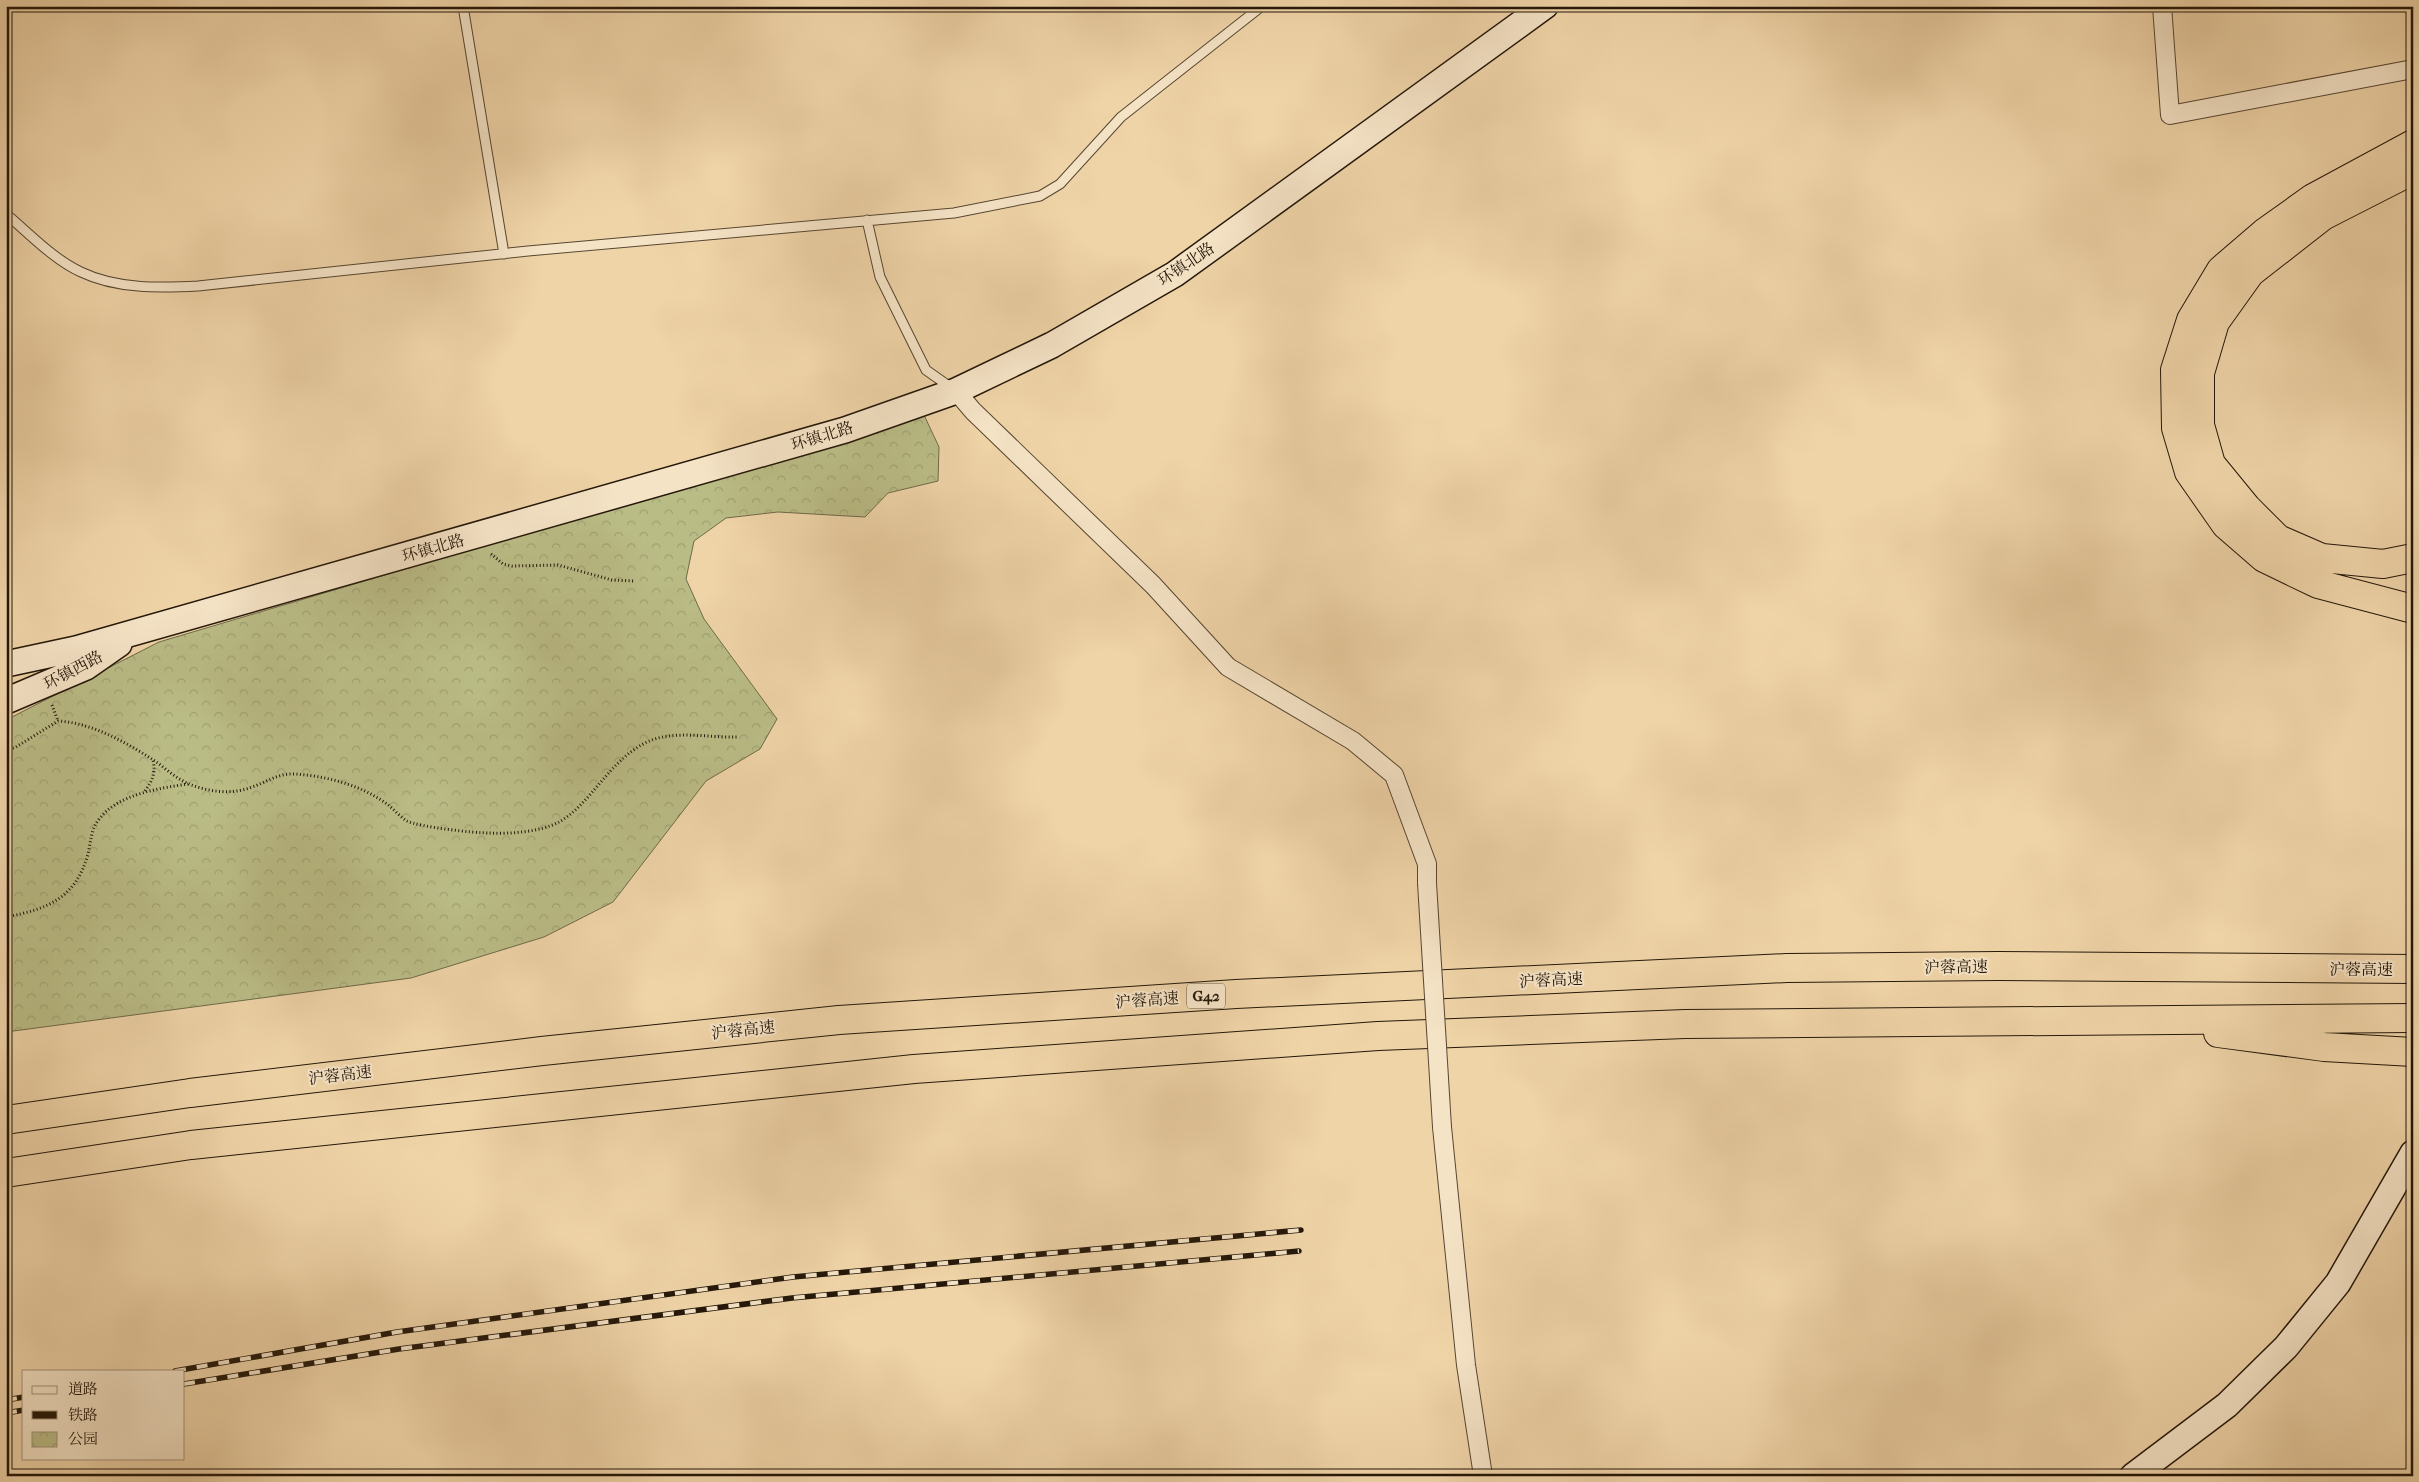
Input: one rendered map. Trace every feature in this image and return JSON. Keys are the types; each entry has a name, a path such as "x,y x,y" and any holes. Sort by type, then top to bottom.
{"highway":[{"path":"2413,144 2400,168 2323,216 2250,273 2215,322 2200,373 2200,425 2211,464 2247,508 2278,539 2322,558 2383,564 2413,558"},
{"path":"2400,168 2313,198 2264,233 2221,270 2191,320 2175,370 2176,428 2189,472 2226,525 2264,558 2318,584 2413,609"},
{"name":"沪蓉高速","path":"6,1120 190,1093 542,1051 790,1025 1236,994 1786,968 2008,966 2413,969"},
{"path":"6,1173 200,1144 973,1065 1427,1034 1686,1024 2413,1018"},
{"path":"2115,1020 2324,1047 2413,1052"}],"street":[{"name":"环镇北路","path":"6,664 76,649 845,430 956,391 1052,345 1175,274 1545,6"},
{"path":"2162,6 2170,115 2413,69"},
{"path":"956,391 973,411 1153,585 1228,667 1353,741 1394,775 1427,864 1442,1127 1466,1365 1483,1476"},
{"name":"环镇西路","path":"6,701 86,667 136,632"},
{"path":"2132,1476 2227,1405 2286,1347 2338,1283 2413,1153"}],"lane":[{"path":"463,6 504,254"},
{"path":"6,214 53,254 82,272 112,282 160,288 198,286 504,254 954,213 1040,196 1060,184 1121,117 1262,6"},
{"path":"867,220 880,277 926,370 956,391"}],"path":[{"path":"478,535 484,547 503,564 558,565 612,580 634,581"},
{"path":"6,750 16,748 58,721 67,722 83,725 123,742 188,784 223,792 237,791 253,787 280,774 295,774 355,786 387,803 408,821 460,831 490,833 520,832 548,827 560,822 572,813 614,766 644,743 659,737 738,737"},
{"path":"145,792 155,769 153,760"},
{"path":"6,917 43,909 74,886 87,854 92,830 101,817 125,800 145,792 188,784"}],"green space":[{"path":"924,415 939,447 938,481 888,493 865,517 778,512 726,518 694,541 686,579 704,619 777,719 760,749 706,781 613,902 544,937 411,978 6,1032 6,720 159,642"}],"railway":[{"path":"181,1370 397,1332 793,1277 1301,1230"},
{"path":"185,1384 399,1349 792,1298 1299,1251"},
{"path":"6,1400 22,1397"},
{"path":"6,1413 22,1410"}]}
